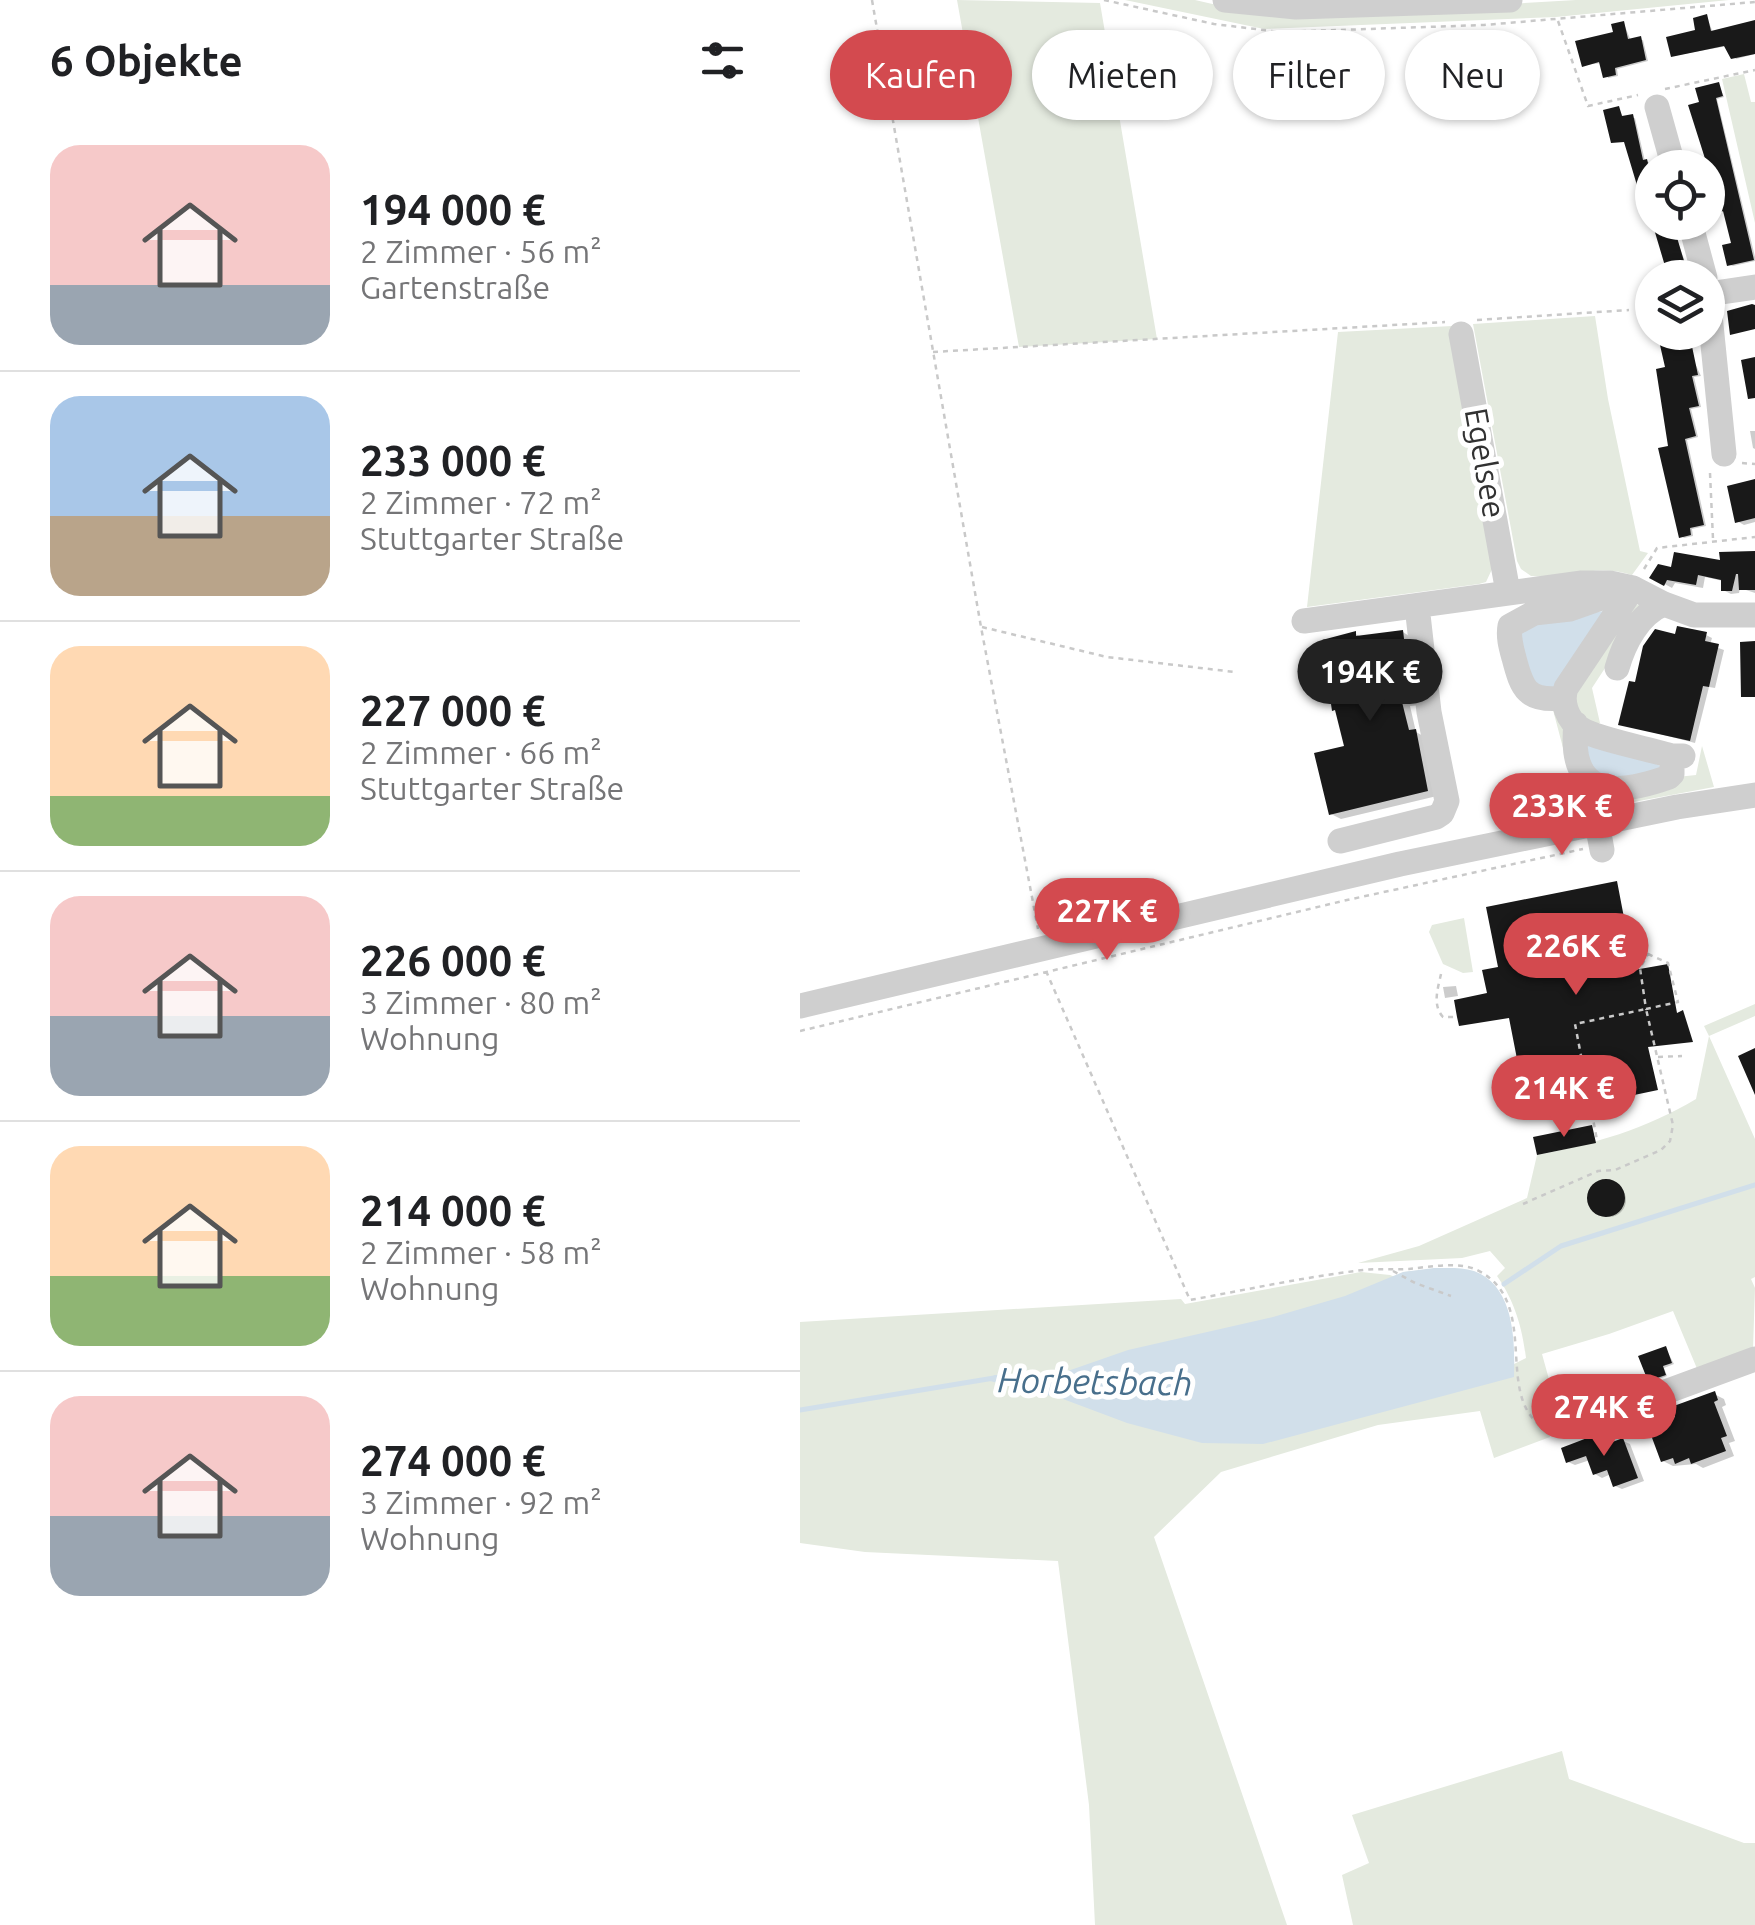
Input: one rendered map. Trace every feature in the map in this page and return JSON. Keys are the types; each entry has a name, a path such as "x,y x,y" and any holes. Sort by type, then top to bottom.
{"street":[{"path":"1225,0 1296,7 1510,0"},
{"path":"1649,98 1668,150"},
{"path":"1725,291 1755,287"},
{"name":"Egelsee","path":"1462,325 1508,592"},
{"path":"1714,350 1724,454"},
{"path":"1304,621 1582,583 1610,583 1624,596"},
{"path":"1562,698 1547,700 1530,694 1521,685 1508,635 1510,626 1534,613 1570,609 1604,596 1624,596 1709,617 1755,616"},
{"path":"1586,628 1624,596"},
{"path":"1562,698 1624,596"},
{"path":"1616,668 1622,649 1649,610 1664,604"},
{"path":"1340,841 1436,817 1448,801 1429,712 1417,606"},
{"path":"1562,698 1582,728 1629,761"},
{"path":"1582,728 1678,756 1672,774 1669,778 1620,788 1594,785 1585,779 1575,752 1582,728"},
{"path":"800,1006 1044,962 1386,868 1600,839 1714,800 1755,795"},
{"path":"1630,1405 1755,1359"}],"path":[{"path":"872,0 981,627 1044,962 1190,1300 1361,1270 1472,1268 1499,1288 1513,1319 1520,1395 1525,1412 1536,1425 1552,1432 1630,1405"},
{"path":"1755,2 1558,20 1588,106 1649,98 1755,70"},
{"path":"932,352 1462,325 1635,310"},
{"path":"1713,541 1710,472 1724,454"},
{"path":"1624,596 1657,548 1755,537"},
{"path":"981,627 1107,657 1235,672"},
{"path":"800,1031 1044,962 1347,900 1600,839"},
{"path":"1523,1204 1598,1171 1630,1165 1662,1150 1670,1141 1673,1125 1646,1009 1640,968 1648,954 1668,963 1678,1002 1646,1009 1575,1024 1597,1140"},
{"path":"1441,974 1436,1001 1439,1014 1457,1017"},
{"path":"1657,1057 1682,1056"},
{"path":"1392,1270 1415,1284 1451,1296"}],"shaded area":[{"path":"957,0 1100,3 1105,30 1032,30 1032,120 1120,120 1157,339 1019,347 978,120 1012,120 1012,30 962,30"},
{"path":"1125,0 1195,0 1256,14 1375,12 1576,0 1729,0 1556,17 1264,29"},
{"path":"1744,74 1751,102 1755,102 1755,223 1722,79"},
{"path":"1595,316 1640,551 1648,553 1632,575 1594,571 1531,576 1517,561 1473,324"},
{"path":"1452,326 1493,567 1486,582 1307,607 1338,332"},
{"path":"1639,604 1639,616 1592,688 1600,723 1583,723 1571,695 1623,611"},
{"path":"1553,710 1677,777 1696,775 1702,746 1714,787 1580,812"},
{"path":"1464,918 1473,972 1463,973 1443,964 1429,932 1432,925"},
{"path":"1755,1004 1755,1016 1709,1036 1704,1026"},
{"path":"1709,1036 1755,1139 1753,1349 1698,1371 1673,1311 1542,1354 1560,1419 1546,1424 1550,1437 1494,1458 1480,1411 1378,1425 1221,1472 1154,1537 1287,1925 1095,1925 1089,1805 1058,1561 865,1552 800,1543 800,1322 1181,1299 1185,1304 1361,1272 1390,1275 1455,1301 1404,1272 1433,1269 1512,1365 1526,1358 1522,1336 1513,1305 1497,1276 1505,1268 1490,1251 1462,1258 1358,1263 1419,1246 1527,1198 1537,1155 1619,1134 1696,1099"},
{"path":"1562,1751 1569,1779 1744,1843 1755,1843 1755,1925 1353,1925 1342,1875 1369,1863 1352,1815"}],"water":[{"path":"1612,610 1563,687 1533,690 1516,628 1523,621"},
{"path":"1578,736 1602,739 1669,770 1597,782"},
{"path":"1434,1268 1474,1271 1498,1289 1513,1332 1514,1377 1263,1444 1202,1443 1127,1423 1063,1399 990,1381 994,1375 1062,1373 1128,1350 1345,1296 1403,1272"}],"building":[{"path":"1707,14 1711,31 1755,20 1755,54 1731,59 1724,46 1671,57 1666,37 1695,30 1693,18"},
{"path":"1624,21 1628,39 1641,36 1646,60 1615,68 1616,75 1603,78 1599,62 1582,67 1575,41 1613,32 1611,24"},
{"path":"1719,82 1723,96 1716,98 1754,260 1727,266 1722,245 1731,243 1725,219 1725,150 1702,150 1688,105 1699,102 1695,88"},
{"path":"1619,106 1622,116 1633,114 1641,150 1635,150 1635,179 1624,142 1611,143 1603,110"},
{"path":"1657,240 1678,240 1684,260 1663,260"},
{"path":"1752,304 1755,329 1730,335 1727,311"},
{"path":"1661,350 1693,350 1698,375 1692,376 1699,406 1689,408 1696,436 1685,439 1704,525 1690,528 1691,535 1679,538 1658,448 1668,446 1656,369 1665,367"},
{"path":"1755,357 1755,398 1748,399 1741,360"},
{"path":"1755,479 1755,518 1735,523 1727,486"},
{"path":"1755,551 1755,590 1739,590 1738,574 1732,591 1721,591 1721,580 1698,575 1696,585 1667,580 1664,586 1649,578 1658,564 1671,567 1674,552 1720,560 1719,552"},
{"path":"1677,626 1707,632 1705,641 1719,644 1709,687 1703,686 1690,741 1618,725 1629,681 1635,682 1643,646 1655,629 1675,634"},
{"path":"1403,630 1411,700 1402,702 1409,730 1416,729 1428,791 1329,815 1314,753 1344,746 1335,710 1332,711 1322,640 1356,631 1356,636"},
{"path":"1755,641 1755,697 1741,697 1740,642"},
{"path":"1617,881 1634,970 1668,964 1677,1013 1683,1010 1693,1042 1648,1047 1658,1090 1596,1103 1594,1096 1527,1110 1509,1018 1459,1026 1457,1017 1454,1000 1487,993 1482,970 1498,967 1486,907"},
{"path":"1755,1048 1755,1095 1738,1056"},
{"path":"1592,1125 1596,1143 1537,1155 1533,1137"},
{"path":"1606,1179 1619,1185 1625,1198 1619,1211 1606,1217 1593,1211 1587,1198 1593,1185"},
{"path":"1666,1346 1672,1363 1663,1366 1666,1375 1648,1381 1638,1356"},
{"path":"1715,1391 1718,1400 1714,1402 1727,1436 1721,1438 1726,1451 1691,1464 1689,1458 1675,1464 1673,1458 1661,1462 1648,1427 1675,1417 1671,1407"},
{"path":"1595,1435 1599,1447 1623,1438 1638,1478 1613,1487 1607,1470 1593,1475 1586,1456 1566,1463 1561,1448"}],"waterway":[{"name":"Horbetsbach","path":"1504,1284 1561,1246 1755,1185"},
{"name":"Horbetsbach","path":"800,1410 994,1378"}]}
